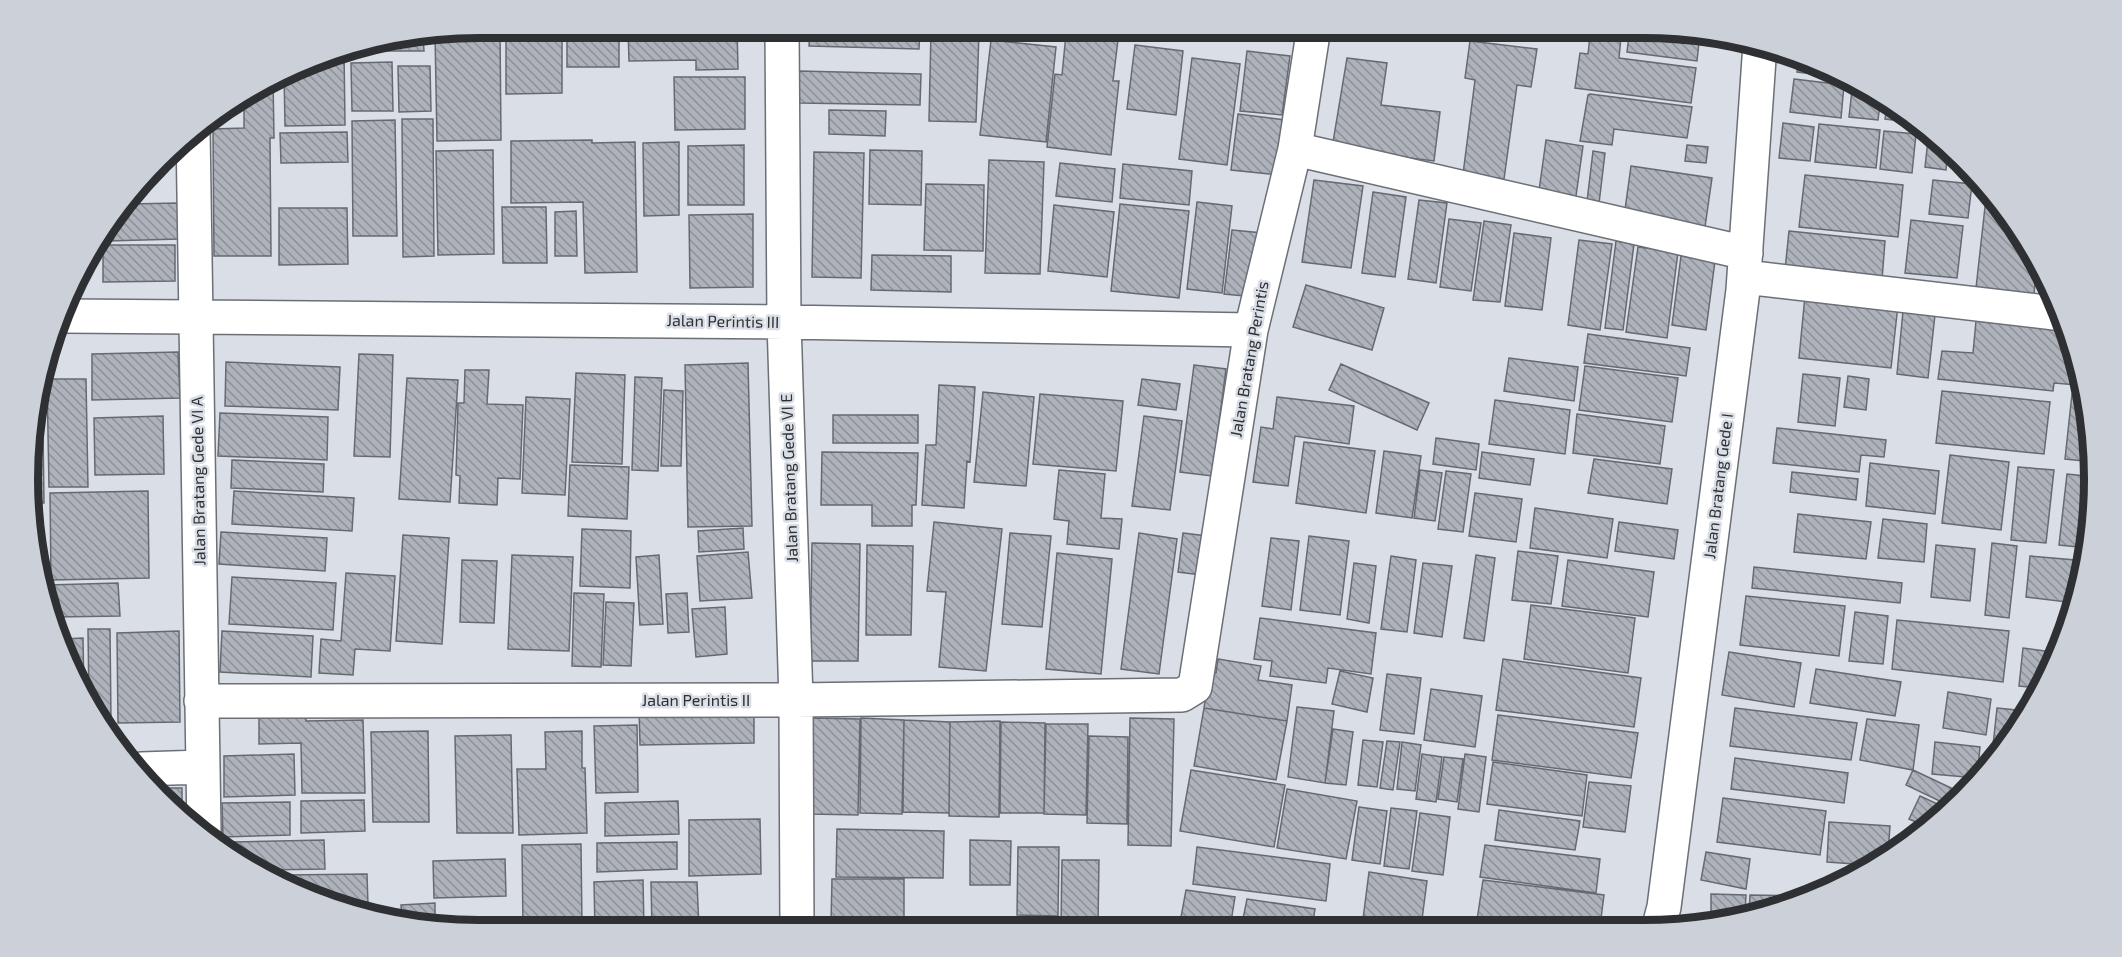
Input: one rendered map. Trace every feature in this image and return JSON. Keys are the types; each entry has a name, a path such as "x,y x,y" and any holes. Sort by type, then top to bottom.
{"street":[{"name":"Jalan Bratang Gede VI E","path":"782,38 784,322 796,700 797,920"},
{"name":"Jalan Bratang Perintis","path":"1191,692 1195,687 1251,330 1295,149 1312,38"},
{"name":"Jalan Bratang Gede I","path":"1661,919 1745,265 1759,53"},
{"name":"Jalan Bratang Gede VI A","path":"193,143 204,823"},
{"path":"1295,149 1745,265 2052,312"},
{"path":"69,315 195,316"},
{"name":"Jalan Perintis III","path":"195,316 784,322 1251,330"},
{"name":"Jalan Perintis II","path":"201,701 796,700 1182,695 1191,692"},
{"path":"147,769 202,767"}],"building":[{"path":"500,38 501,140 437,141 435,40"},
{"path":"506,38 562,38 562,93 506,94"},
{"path":"567,38 619,38 619,67 567,67"},
{"path":"628,38 737,38 738,69 696,70 696,60 629,61"},
{"path":"809,38 920,38 919,49 809,46"},
{"path":"931,38 979,38 976,122 929,121"},
{"path":"1066,38 1118,40 1113,81 1119,81 1111,155 1047,147 1055,74 1062,75"},
{"path":"1590,38 1621,38 1619,58 1696,68 1691,103 1575,88 1580,53 1588,54"},
{"path":"1629,38 1699,41 1697,61 1627,52"},
{"path":"991,40 1056,47 1046,142 980,135"},
{"path":"423,41 424,51 381,51 381,49 392,46"},
{"path":"1470,41 1537,49 1531,87 1517,85 1504,179 1463,174 1475,80 1465,78"},
{"path":"1135,45 1183,51 1176,115 1127,109"},
{"path":"1247,51 1290,56 1282,115 1240,111"},
{"path":"1192,58 1240,64 1227,165 1179,159"},
{"path":"1347,58 1387,63 1381,105 1440,112 1434,161 1332,148"},
{"path":"344,59 345,125 285,126 284,82"},
{"path":"392,62 393,111 352,111 351,63"},
{"path":"398,66 430,66 431,111 399,112"},
{"path":"1798,66 1821,75 1797,72"},
{"path":"799,71 921,74 920,105 799,103"},
{"path":"674,77 745,77 745,129 675,130"},
{"path":"1794,79 1844,86 1841,118 1790,112"},
{"path":"273,89 274,138 270,138 271,256 214,256 213,129 244,128 244,105"},
{"path":"1852,90 1880,106 1878,120 1849,117"},
{"path":"1590,94 1692,107 1687,138 1614,129 1612,145 1580,141"},
{"path":"829,110 886,111 885,136 829,134"},
{"path":"1886,110 1901,121 1885,119"},
{"path":"1238,114 1285,120 1278,175 1231,170"},
{"path":"402,119 433,119 434,256 403,257"},
{"path":"395,120 397,236 353,236 352,121"},
{"path":"1783,123 1814,127 1810,161 1779,158"},
{"path":"1819,124 1880,130 1876,168 1815,162"},
{"path":"1884,131 1916,134 1912,173 1880,169"},
{"path":"347,132 348,162 281,163 280,133"},
{"path":"592,140 592,143 635,142 637,272 585,273 583,202 511,203 511,141"},
{"path":"1546,140 1583,146 1575,203 1538,198"},
{"path":"679,142 679,215 644,216 643,143"},
{"path":"1928,142 1947,159 1946,170 1925,167"},
{"path":"744,145 744,205 688,205 688,146"},
{"path":"1687,145 1708,147 1706,163 1685,161"},
{"path":"493,150 494,254 438,255 436,151"},
{"path":"870,150 922,151 921,205 869,204"},
{"path":"1593,151 1605,153 1598,212 1586,210"},
{"path":"814,152 864,153 861,278 812,277"},
{"path":"989,160 1044,162 1040,274 985,273"},
{"path":"1060,163 1115,169 1112,202 1056,196"},
{"path":"1123,164 1192,171 1189,205 1120,198"},
{"path":"1631,166 1712,178 1705,227 1624,217"},
{"path":"1805,175 1903,185 1898,237 1799,227"},
{"path":"1314,180 1363,186 1351,268 1302,262"},
{"path":"1933,180 1972,185 1968,218 1929,214"},
{"path":"926,184 984,185 983,251 924,250"},
{"path":"1373,192 1406,197 1395,277 1362,273"},
{"path":"1419,200 1447,203 1436,283 1408,279"},
{"path":"1986,201 2010,233 2036,277 2034,294 1976,288"},
{"path":"1197,202 1232,206 1222,293 1187,289"},
{"path":"179,203 179,239 108,241 134,204"},
{"path":"1120,204 1189,211 1179,298 1111,291"},
{"path":"1054,205 1114,212 1107,277 1048,271"},
{"path":"502,207 546,207 547,263 503,263"},
{"path":"279,208 347,208 348,264 279,265"},
{"path":"576,211 577,256 555,256 555,212"},
{"path":"753,214 753,287 690,288 689,215"},
{"path":"1449,219 1481,223 1471,291 1440,287"},
{"path":"1911,220 1963,226 1957,278 1905,273"},
{"path":"1484,221 1511,225 1500,302 1473,300"},
{"path":"1232,230 1263,233 1255,297 1224,294"},
{"path":"1789,231 1885,241 1882,280 1785,270"},
{"path":"1514,233 1551,238 1542,310 1505,306"},
{"path":"1579,240 1612,244 1600,330 1568,325"},
{"path":"1616,241 1634,244 1623,330 1605,328"},
{"path":"105,245 175,245 175,281 103,282"},
{"path":"1638,247 1678,252 1667,338 1626,332"},
{"path":"872,255 951,256 951,292 871,290"},
{"path":"1681,256 1715,261 1706,330 1672,325"},
{"path":"1306,285 1384,308 1372,350 1293,327"},
{"path":"1805,296 1898,305 1891,368 1799,358"},
{"path":"1903,311 1935,315 1928,378 1897,374"},
{"path":"1976,321 2058,329 2074,385 2054,383 2053,391 1938,379 1942,351 1973,353"},
{"path":"1588,334 1690,348 1686,376 1584,363"},
{"path":"178,352 180,398 92,400 92,354"},
{"path":"359,354 393,355 390,457 354,456"},
{"path":"1509,358 1578,367 1574,401 1504,391"},
{"path":"226,362 340,367 338,410 225,406"},
{"path":"748,363 752,526 688,527 685,365"},
{"path":"1341,364 1429,403 1417,430 1329,390"},
{"path":"1194,365 1226,369 1212,476 1180,472"},
{"path":"1585,366 1678,378 1672,422 1579,410"},
{"path":"465,370 489,370 487,404 523,405 520,479 498,478 497,505 459,503 460,476 456,475 458,403 464,403"},
{"path":"576,373 625,375 622,464 572,462"},
{"path":"1803,374 1840,378 1835,426 1798,422"},
{"path":"1848,376 1869,379 1866,410 1844,407"},
{"path":"635,377 662,378 658,471 632,470"},
{"path":"407,378 458,380 450,502 399,499"},
{"path":"49,379 86,379 88,487 49,487 47,387"},
{"path":"1142,379 1180,384 1176,410 1138,405"},
{"path":"939,385 975,387 970,462 967,461 964,508 922,505 926,445 936,445"},
{"path":"664,390 683,391 681,466 661,466"},
{"path":"1942,391 2050,402 2044,454 1936,443"},
{"path":"983,392 1034,397 1026,486 974,482"},
{"path":"1040,394 1123,401 1116,471 1033,464"},
{"path":"2072,394 2076,395 2084,461 2065,459"},
{"path":"526,397 570,399 565,495 522,493"},
{"path":"1277,397 1354,406 1349,444 1295,436 1288,486 1253,482 1261,427 1273,429"},
{"path":"1495,400 1570,410 1565,454 1489,444"},
{"path":"220,413 328,417 327,460 218,456"},
{"path":"1577,414 1665,426 1660,464 1573,453"},
{"path":"833,415 918,415 918,443 833,443"},
{"path":"163,416 164,474 95,475 94,418"},
{"path":"1144,416 1182,421 1170,510 1132,506"},
{"path":"40,428 43,428 44,503 38,503"},
{"path":"1777,428 1886,440 1884,457 1861,455 1859,472 1773,463"},
{"path":"1436,438 1479,444 1476,470 1433,464"},
{"path":"1304,442 1375,451 1366,513 1296,503"},
{"path":"1384,451 1421,456 1412,518 1376,513"},
{"path":"822,452 918,453 916,505 912,505 912,526 872,526 872,505 821,505"},
{"path":"1482,452 1534,459 1530,485 1479,478"},
{"path":"1950,455 2009,462 2001,530 1942,523"},
{"path":"1594,459 1672,469 1667,504 1588,493"},
{"path":"232,460 324,464 323,492 231,488"},
{"path":"1870,463 1939,471 1935,514 1866,506"},
{"path":"570,465 629,467 627,519 568,516"},
{"path":"2018,467 2054,470 2046,543 2011,540"},
{"path":"1059,470 1105,474 1101,518 1122,519 1119,549 1067,544 1069,521 1054,519"},
{"path":"1420,470 1442,473 1435,521 1414,518"},
{"path":"1446,471 1471,474 1463,532 1438,529"},
{"path":"1792,472 1858,479 1856,500 1790,492"},
{"path":"2067,474 2084,476 2084,507 2079,547 2059,545"},
{"path":"148,491 149,578 51,580 50,493"},
{"path":"234,491 354,498 352,531 232,524"},
{"path":"1475,493 1522,499 1516,542 1469,536"},
{"path":"1535,508 1613,519 1607,558 1530,548"},
{"path":"1798,514 1871,522 1866,559 1794,552"},
{"path":"1883,519 1927,524 1924,562 1878,558"},
{"path":"934,522 1002,529 986,671 939,667 946,592 927,591"},
{"path":"1619,522 1678,530 1674,559 1615,551"},
{"path":"743,528 744,549 699,552 698,531"},
{"path":"582,529 631,531 630,588 580,586"},
{"path":"221,532 327,538 325,571 219,564"},
{"path":"1010,533 1051,536 1042,627 1002,624"},
{"path":"1139,533 1177,539 1159,674 1121,669"},
{"path":"1183,533 1207,536 1201,575 1178,572"},
{"path":"403,535 449,538 442,644 396,641"},
{"path":"1309,536 1349,541 1340,615 1300,610"},
{"path":"1271,538 1299,541 1291,610 1262,606"},
{"path":"812,543 860,544 858,661 810,661"},
{"path":"1992,543 2017,546 2009,618 1985,615"},
{"path":"867,545 913,546 911,635 866,635"},
{"path":"1936,545 1975,549 1970,601 1931,597"},
{"path":"1518,551 1558,556 1551,604 1512,600"},
{"path":"748,552 752,598 700,601 697,556"},
{"path":"1057,553 1112,559 1101,674 1046,669"},
{"path":"512,555 573,557 569,651 508,649"},
{"path":"659,555 663,624 640,625 636,557"},
{"path":"1476,555 1495,558 1484,641 1464,638"},
{"path":"1391,556 1416,560 1407,632 1381,629"},
{"path":"2030,556 2077,560 2066,602 2026,597"},
{"path":"462,560 497,561 494,623 460,622"},
{"path":"1568,560 1654,572 1648,617 1562,606"},
{"path":"1354,563 1376,566 1369,623 1347,619"},
{"path":"1423,563 1452,566 1442,637 1414,633"},
{"path":"1754,567 1902,583 1900,603 1752,588"},
{"path":"346,573 395,576 390,651 355,649 353,675 319,673 321,639 341,641"},
{"path":"232,577 336,583 333,630 229,624"},
{"path":"118,583 120,616 60,617 51,585"},
{"path":"574,593 604,594 601,667 572,666"},
{"path":"687,593 689,632 668,633 666,594"},
{"path":"1746,596 1845,606 1839,656 1740,645"},
{"path":"606,602 634,603 631,666 603,665"},
{"path":"1531,605 1635,618 1628,673 1524,659"},
{"path":"725,607 727,654 696,657 692,609"},
{"path":"1855,612 1888,616 1883,664 1849,661"},
{"path":"1260,618 1376,633 1371,674 1328,668 1326,683 1270,676 1272,661 1254,659"},
{"path":"1897,620 2009,631 2003,682 1892,669"},
{"path":"88,629 110,629 111,719 89,684"},
{"path":"179,631 180,722 118,723 117,633"},
{"path":"222,631 313,636 311,677 220,672"},
{"path":"83,638 84,675 71,647 68,639"},
{"path":"2023,648 2049,652 2032,687 2019,686"},
{"path":"1729,652 1801,663 1794,707 1722,695"},
{"path":"1218,659 1261,666 1258,680 1292,685 1287,721 1204,708 1210,671 1216,673"},
{"path":"1503,659 1641,678 1634,727 1496,710"},
{"path":"1816,669 1901,682 1895,716 1810,703"},
{"path":"1340,671 1373,678 1367,712 1332,704"},
{"path":"1387,674 1421,678 1414,734 1380,730"},
{"path":"1431,689 1482,696 1475,747 1424,740"},
{"path":"1948,692 1991,699 1986,735 1943,728"},
{"path":"754,706 754,743 640,745 639,708"},
{"path":"1297,707 1334,711 1325,783 1288,777"},
{"path":"1204,708 1287,721 1276,780 1194,766"},
{"path":"1735,708 1857,723 1851,760 1730,746"},
{"path":"1997,708 2016,710 2010,724 1993,747"},
{"path":"1498,715 1638,733 1631,778 1492,760"},
{"path":"306,716 306,721 363,720 365,793 302,793 301,743 259,744 259,718"},
{"path":"813,718 860,719 858,815 811,814"},
{"path":"861,718 904,720 902,814 860,813"},
{"path":"1130,718 1174,719 1171,846 1128,845"},
{"path":"1867,719 1919,725 1913,770 1860,760"},
{"path":"904,720 950,722 949,813 903,812"},
{"path":"1000,721 999,817 949,816 950,722"},
{"path":"1001,722 1045,723 1044,813 1000,813"},
{"path":"1046,724 1088,724 1086,815 1044,814"},
{"path":"637,725 638,792 596,793 594,726"},
{"path":"1333,729 1353,732 1346,785 1325,783"},
{"path":"428,731 429,822 373,822 371,732"},
{"path":"582,731 582,768 585,768 587,833 519,835 517,769 546,769 545,732"},
{"path":"511,735 513,833 457,833 455,736"},
{"path":"1089,736 1128,737 1127,824 1087,823"},
{"path":"1363,740 1383,742 1377,787 1358,785"},
{"path":"1387,741 1400,742 1393,790 1380,788"},
{"path":"1402,742 1421,745 1415,791 1397,789"},
{"path":"1935,742 1980,747 1978,765 1967,777 1932,774"},
{"path":"294,754 295,795 224,797 224,756"},
{"path":"1422,754 1442,757 1436,802 1416,799"},
{"path":"1465,754 1486,757 1479,812 1458,809"},
{"path":"1444,757 1463,759 1457,802 1438,799"},
{"path":"1735,758 1848,773 1844,803 1731,789"},
{"path":"1493,762 1587,775 1582,816 1487,804"},
{"path":"1191,770 1285,785 1274,847 1180,831"},
{"path":"1913,770 1955,790 1942,802 1906,785"},
{"path":"1589,782 1631,786 1625,832 1583,827"},
{"path":"165,788 182,788 182,804"},
{"path":"1287,789 1357,801 1346,859 1277,848"},
{"path":"1920,796 1939,805 1918,823 1909,819"},
{"path":"1723,798 1826,811 1820,855 1717,842"},
{"path":"364,800 365,831 301,833 301,801"},
{"path":"678,801 679,834 605,836 605,803"},
{"path":"290,802 290,835 223,837 222,803"},
{"path":"1359,807 1387,811 1380,864 1352,860"},
{"path":"1391,808 1417,811 1409,869 1384,866"},
{"path":"1499,810 1580,821 1575,850 1495,840"},
{"path":"1420,813 1450,817 1443,875 1412,871"},
{"path":"760,819 761,874 689,876 689,820"},
{"path":"1829,822 1890,826 1889,845 1864,860 1857,864 1827,862"},
{"path":"837,829 944,831 943,878 836,877"},
{"path":"324,840 325,869 276,870 233,845 233,842"},
{"path":"970,840 1011,841 1010,885 970,885"},
{"path":"677,842 677,869 597,872 597,843"},
{"path":"581,844 582,920 523,920 522,845"},
{"path":"1485,845 1600,859 1596,893 1480,877"},
{"path":"1018,847 1059,847 1058,916 1017,915"},
{"path":"1197,847 1330,864 1326,901 1193,884"},
{"path":"1706,852 1750,859 1746,889 1701,880"},
{"path":"505,859 506,896 434,898 433,861"},
{"path":"1062,860 1099,860 1098,920 1061,920"},
{"path":"1369,872 1427,881 1422,920 1363,920"},
{"path":"367,874 368,905 337,896 285,875"},
{"path":"832,879 904,879 904,920 831,920"},
{"path":"643,880 644,920 595,920 594,882"},
{"path":"1483,880 1604,895 1601,920 1477,920"},
{"path":"651,882 697,882 699,920 652,920"},
{"path":"1186,890 1235,897 1231,920 1180,920"},
{"path":"1711,894 1746,895 1745,907 1722,912 1711,912"},
{"path":"1750,895 1786,896 1758,904 1749,906"},
{"path":"1247,899 1315,909 1313,920 1243,919"},
{"path":"435,903 435,917 401,913 401,905"},
{"path":"500,918 500,920 478,920 449,919"}]}
